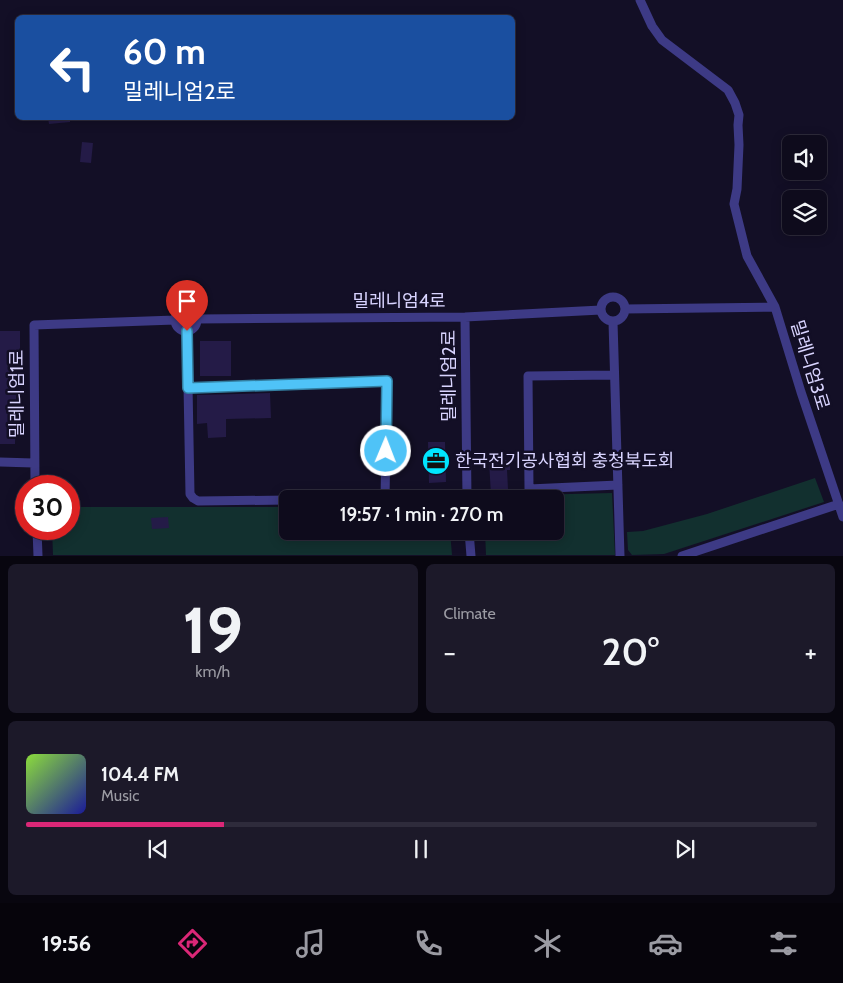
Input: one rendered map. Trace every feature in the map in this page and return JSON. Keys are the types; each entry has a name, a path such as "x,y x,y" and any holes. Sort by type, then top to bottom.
{"street":[{"name":"밀레니엄3로","path":"640,0 652,26 662,40 728,90 735,103 739,115 740,145 734,204 747,256 775,307 843,517"},
{"path":"613,322 605,318 601,310 606,300 613,297 621,300 626,309"},
{"path":"626,309 775,307"},
{"path":"187,308 194,311 197,319 194,328 187,331 177,327 175,320 177,313 187,308"},
{"path":"613,322 622,318 626,309"},
{"name":"밀레니엄4로","path":"197,319 465,317 601,310"},
{"name":"밀레니엄2로","path":"465,317 467,490"},
{"name":"밀레니엄1로","path":"34,475 34,325 175,320"},
{"path":"613,322 620,556"},
{"path":"187,331 190,494 198,501 279,500"},
{"path":"614,375 528,376 529,489 618,485"},
{"name":"밀레니엄2로","path":"188,388 387,381 386,490"},
{"name":"밀레니엄1로","path":"0,462 33,463"},
{"path":"682,556 839,504"},
{"path":"37,540 38,556"},
{"path":"470,540 471,556"}],"green space":[{"path":"815,478 824,502 664,554 632,555 628,550 627,532 643,531 707,514"},
{"path":"612,493 615,555 486,555 485,540 564,540 564,494"},
{"path":"80,507 279,507 279,540 451,540 452,555 53,555 52,540 80,540"}],"building":[{"path":"48,120 70,120 70,122 49,124"},
{"path":"82,142 93,143 91,163 80,162"},
{"path":"0,331 20,331 20,370 17,370 15,444 0,444"},
{"path":"200,341 231,341 231,376 200,376"},
{"path":"270,393 271,418 226,419 226,437 208,438 207,423 197,424 197,395"},
{"path":"428,442 445,442 446,482 429,483"},
{"path":"510,460 510,470 507,470 508,489 491,490 489,461"},
{"path":"168,517 169,528 152,529 151,518"}],"place":[{"name":"한국전기공사협회 충청북도회","path":"436,461"}],"route":[{"path":"187,331 188,388 387,381 386,451"}]}
